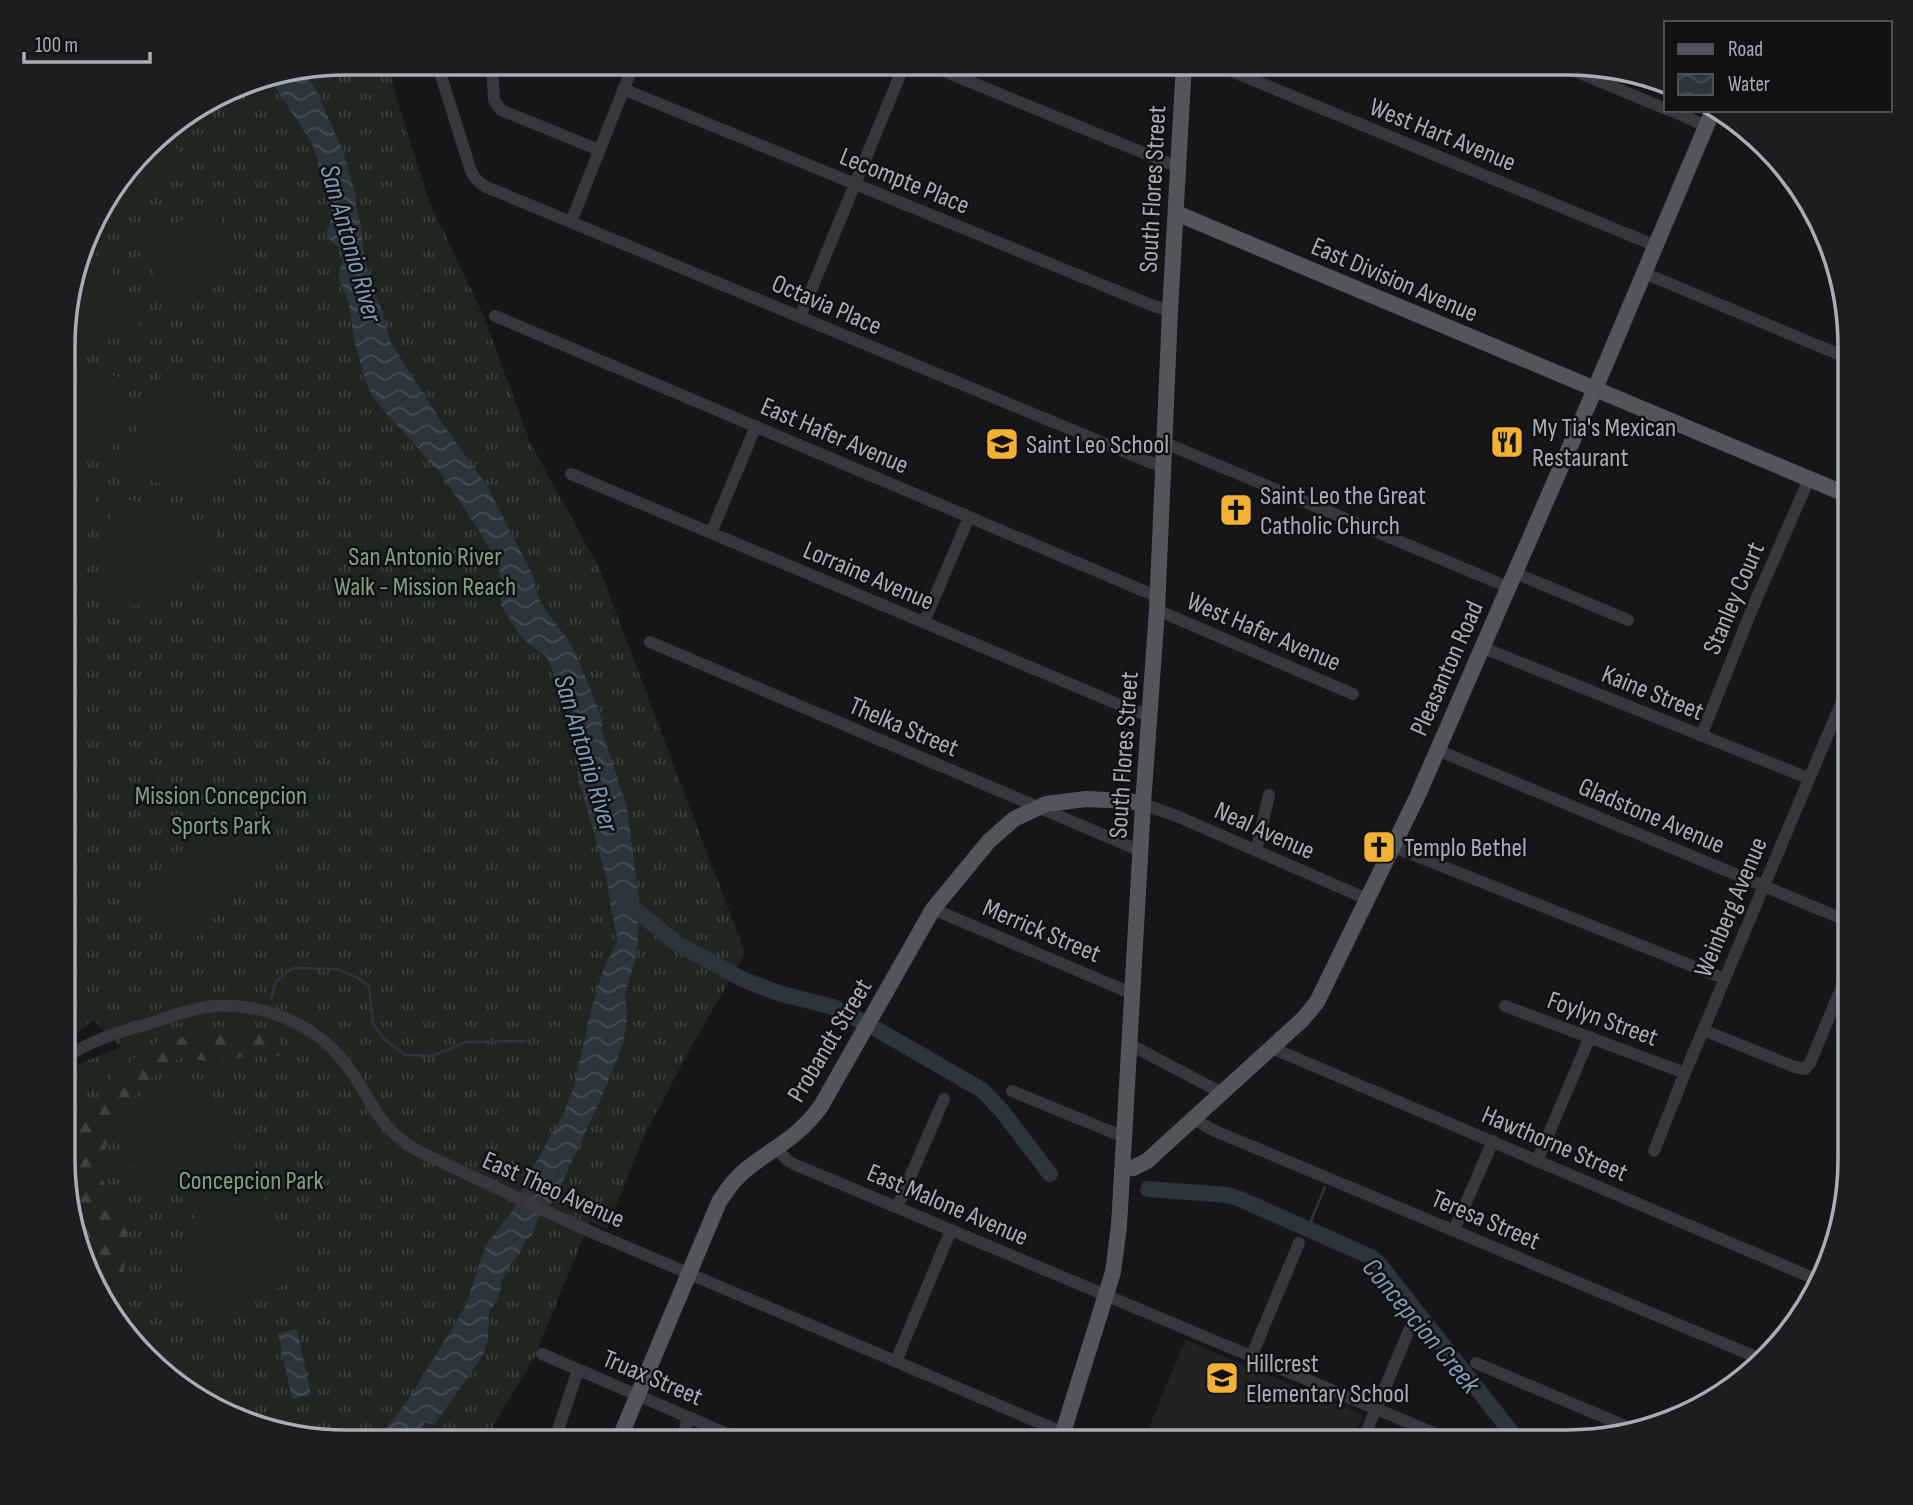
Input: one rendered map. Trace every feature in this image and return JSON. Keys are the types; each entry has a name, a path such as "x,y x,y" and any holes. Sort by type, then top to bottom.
{"main road":[{"name":"South Flores Street","path":"1064,1430 1113,1272 1117,1240 1157,603 1183,75"},
{"name":"Pleasanton Road","path":"1122,1170 1147,1161 1312,1009 1394,847 1595,389 1710,118"},
{"name":"East Division Avenue","path":"1176,213 1838,491"},
{"name":"Probandt Street","path":"623,1430 719,1202 729,1187 748,1168 777,1149 811,1121 933,908 989,841 1014,819 1037,808 1062,801 1086,799 1143,804"}],"street":[{"name":"Octavia Place","path":"441,75 471,172 484,186 1164,468"},
{"path":"493,75 494,100 501,110 599,150"},
{"path":"570,222 629,75"},
{"path":"800,317 900,75"},
{"path":"952,75 1178,167"},
{"name":"West Hart Avenue","path":"1241,75 1656,246"},
{"path":"1588,76 1664,107"},
{"name":"Lecompte Place","path":"623,89 1170,311"},
{"path":"1682,112 1710,118"},
{"path":"1644,273 1838,354"},
{"name":"East Hafer Avenue","path":"495,316 970,517 1157,603"},
{"path":"711,533 756,426"},
{"path":"1165,443 1512,580 1628,620"},
{"name":"Lorraine Avenue","path":"571,474 1150,716"},
{"name":"Stanley Court","path":"1701,736 1809,479"},
{"path":"924,622 970,517"},
{"name":"West Hafer Avenue","path":"1157,603 1353,694"},
{"name":"Thelka Street","path":"650,642 1141,851"},
{"name":"Kaine Street","path":"1481,648 1808,778"},
{"name":"Weinberg Avenue","path":"1654,1151 1838,709"},
{"name":"Gladstone Avenue","path":"1437,750 1838,917"},
{"path":"1256,851 1269,795"},
{"name":"Neal Avenue","path":"1143,804 1367,899"},
{"path":"1394,847 1725,979"},
{"name":"Merrick Street","path":"933,908 1133,994"},
{"path":"1703,1030 1805,1069 1838,995"},
{"name":"East Theo Avenue","path":"75,1052 117,1033 214,1006 265,1011 289,1019 327,1044 350,1069 377,1114 395,1135 418,1151 582,1228 895,1361 1047,1430"},
{"name":"Foylyn Street","path":"1505,1006 1685,1073"},
{"path":"1537,1161 1590,1037"},
{"path":"1129,1044 1223,1093"},
{"name":"Hawthorne Street","path":"1272,1048 1811,1277"},
{"path":"1012,1091 1124,1137"},
{"path":"897,1207 944,1099"},
{"name":"Teresa Street","path":"1194,1119 1214,1131 1753,1355"},
{"path":"1454,1230 1493,1141"},
{"name":"East Malone Avenue","path":"777,1149 796,1165 1426,1430"},
{"path":"895,1361 951,1230"},
{"path":"1251,1357 1299,1243"},
{"path":"1367,1430 1410,1328"},
{"name":"Truax Street","path":"542,1354 717,1430"},
{"path":"1476,1363 1622,1425"},
{"path":"558,1430 578,1370"},
{"path":"684,1430 688,1418"}],"shaded area":[{"name":"Hillcrest Elementary School","path":"1185,1340 1363,1415 1357,1430 1148,1430"}],"green space":[{"path":"391,75 429,201 482,312 530,442 600,570 745,953 643,1138 607,1229 590,1221 534,1358 491,1430 346,1430 276,1421 226,1402 196,1384 168,1363 142,1337 103,1279 80,1212 75,1159 75,1068 121,1047 93,1020 75,1035 75,346 84,276 103,226 131,181 168,142 196,121 226,103 276,84 328,76"},
{"path":"171,139 184,162 116,204 142,168"},
{"path":"216,203 223,225 224,271 216,283 173,316 140,240"},
{"path":"97,256 107,260 142,331 92,341 75,340 80,293 90,259"},
{"path":"162,373 197,391 222,421 233,458 228,497 167,486 132,475 126,466 136,433"},
{"path":"87,374 107,374 126,379 119,428 109,458 99,462 75,454 75,378"},
{"path":"75,488 90,492 97,503 87,535 75,560"},
{"path":"126,499 160,508 218,534 211,553 192,579 158,600 133,606 93,601 115,503"},
{"name":"Mission Concepcion Sports Park","path":"231,796 283,843 189,945 137,899"},
{"path":"250,1027 281,1034 279,1056 250,1055 217,1063 181,1057 150,1079 128,1105 106,1147 101,1177 128,1230 121,1300 117,1302 103,1279 84,1229 76,1177 75,1136 109,1086 114,1068 138,1056 163,1038 199,1039 222,1032 234,1036"},
{"path":"192,1079 198,1079 200,1082 251,1177 206,1193 191,1195 154,1186 136,1172 124,1158 124,1133 169,1093"},
{"path":"258,1184 297,1272 294,1280 198,1318 181,1284 189,1224 212,1195"}],"water":[{"name":"San Antonio River","path":"309,78 316,90 343,151 356,197 370,283 382,311 390,341 442,423 486,484 534,578 538,597 571,645 580,664 603,722 601,728 627,808 640,906 637,953 625,994 627,1019 617,1060 555,1198 538,1218 532,1235 525,1241 502,1280 498,1300 489,1311 488,1340 483,1356 434,1425 425,1422 421,1430 384,1430 410,1397 465,1307 486,1245 513,1210 563,1114 574,1087 599,983 618,941 607,879 578,778 572,711 546,656 518,633 501,605 502,582 498,565 486,542 439,471 372,396 354,339 349,304 338,278 343,261 339,247 333,244 326,233 332,217 311,142 274,85"},
{"path":"297,1329 311,1395 292,1399 278,1333"}],"waterway":[{"name":"Concepcion Creek","path":"624,900 676,943 744,980 778,993 833,1007 859,1020"},
{"path":"271,999 276,981 293,968 337,969 369,986 373,1023 384,1039 405,1055 432,1056 466,1042 525,1041"},
{"name":"Concepcion Creek","path":"878,1030 982,1090 1002,1111 1050,1174"},
{"path":"1308,1228 1325,1187"},
{"name":"Concepcion Creek","path":"1148,1189 1228,1195 1371,1257 1510,1430"}],"place":[{"name":"My Tia's Mexican Restaurant","path":"1507,442"},
{"name":"Saint Leo School","path":"1002,444"},
{"name":"Saint Leo the Great Catholic Church","path":"1236,510"},
{"name":"Templo Bethel","path":"1379,847"},
{"name":"Hillcrest Elementary School","path":"1222,1378"}],"park label":[{"name":"San Antonio River Walk - Mission Reach","path":"425,571"},
{"name":"Concepcion Park","path":"251,1180"}]}
